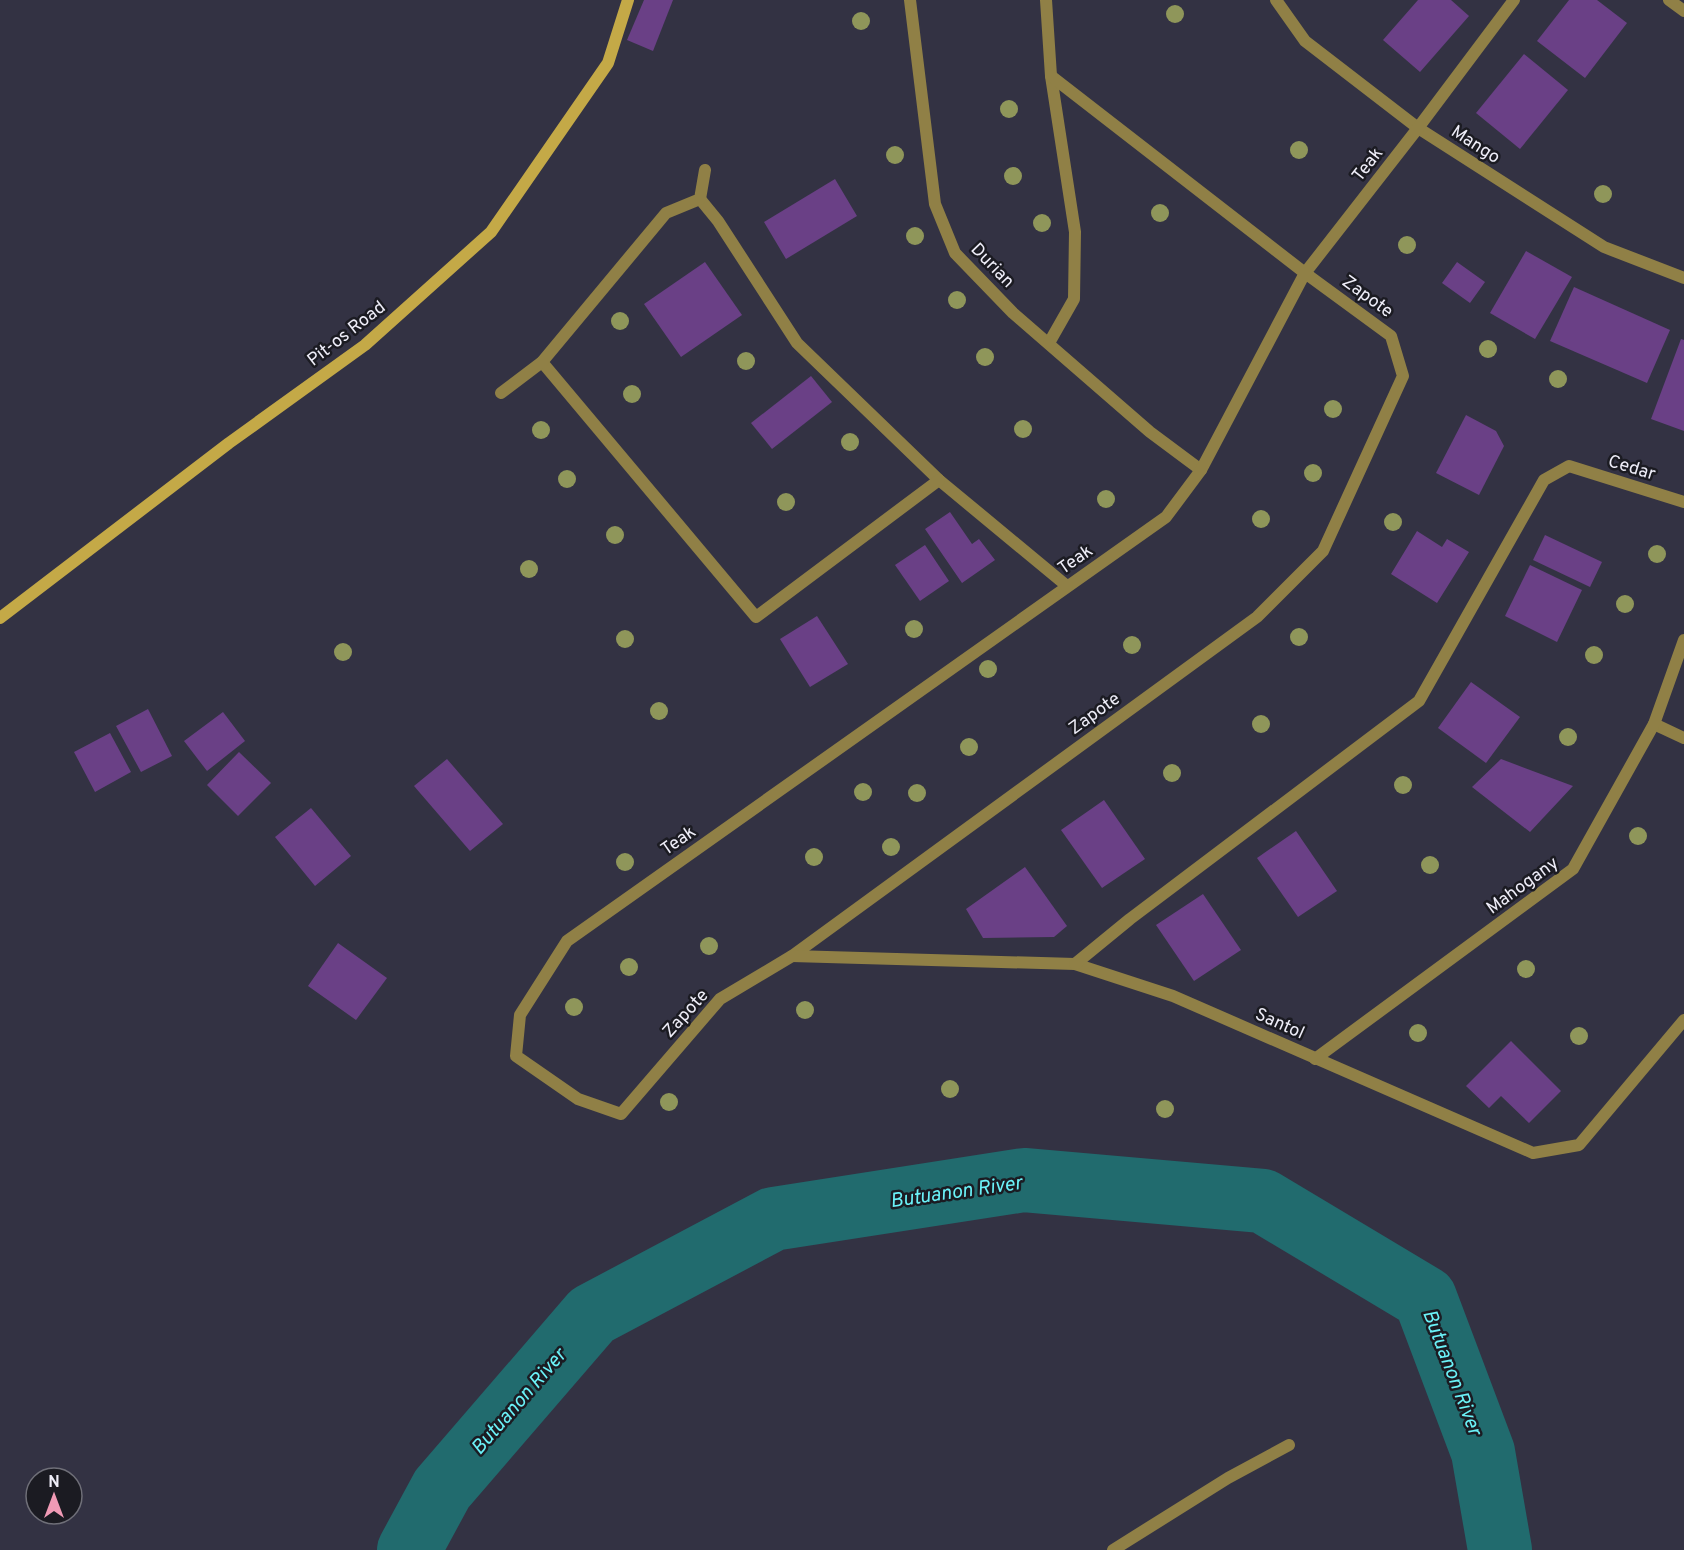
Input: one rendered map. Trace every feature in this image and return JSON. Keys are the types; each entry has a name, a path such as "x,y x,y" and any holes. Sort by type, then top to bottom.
{"street":[{"name":"Pit-os Road","path":"0,618 229,443 365,345 491,232 608,63 628,0"},
{"name":"Durian","path":"910,0 935,204 956,253 1013,313 1150,432 1201,470"},
{"path":"1046,0 1051,76 1075,232 1074,300 1049,343"},
{"name":"Mango","path":"1276,0 1305,41 1418,128 1604,247 1684,278"},
{"name":"Teak","path":"621,1114 578,1099 516,1056 520,1015 567,941 1166,517 1201,470 1305,273 1514,0"},
{"path":"1669,0 1684,11"},
{"name":"Zapote","path":"621,1114 720,999 792,956 1257,617 1323,551 1402,376 1391,336 1305,273 1051,76"},
{"path":"705,170 700,199 718,221 797,343 939,480 1067,586"},
{"path":"501,393 542,362 666,213 700,199"},
{"path":"542,362 756,617 939,480"},
{"name":"Cedar","path":"1075,964 1130,919 1419,701 1544,480 1569,466 1684,502"},
{"name":"Mahogany","path":"1315,1059 1573,869 1654,724 1684,640"},
{"path":"1654,724 1684,738"},
{"name":"Santol","path":"792,956 1075,964 1173,996 1533,1153 1579,1145 1684,1020"},
{"path":"1113,1550 1227,1478 1289,1445"}],"building":[{"path":"644,0 673,0 653,51 627,40"},
{"path":"1418,0 1451,0 1469,16 1420,72 1383,40"},
{"path":"1569,0 1597,0 1627,23 1585,78 1537,41"},
{"path":"1524,54 1568,90 1520,149 1476,113"},
{"path":"835,179 857,216 786,259 764,222"},
{"path":"1526,251 1572,277 1535,339 1490,313"},
{"path":"705,262 742,315 681,357 644,304"},
{"path":"1457,262 1485,282 1470,303 1442,283"},
{"path":"1574,287 1670,330 1647,383 1550,341"},
{"path":"1681,339 1684,340 1684,431 1651,419"},
{"path":"811,376 832,402 772,449 751,423"},
{"path":"1466,415 1496,431 1504,446 1479,495 1436,473"},
{"path":"950,512 972,544 979,539 995,560 962,583 925,529"},
{"path":"1417,531 1442,547 1447,539 1469,552 1437,603 1391,574"},
{"path":"1545,535 1602,562 1590,587 1533,560"},
{"path":"925,545 949,581 920,601 895,565"},
{"path":"1530,565 1582,590 1557,642 1505,616"},
{"path":"817,616 848,664 810,687 780,639"},
{"path":"1471,682 1520,717 1486,763 1438,728"},
{"path":"148,709 172,756 141,772 116,726"},
{"path":"223,712 245,741 207,771 184,741"},
{"path":"110,733 131,772 95,792 74,752"},
{"path":"239,752 271,783 238,816 207,785"},
{"path":"447,759 503,824 470,851 414,786"},
{"path":"1501,759 1573,786 1530,832 1472,787"},
{"path":"1104,800 1145,859 1102,888 1061,830"},
{"path":"311,808 351,856 315,886 275,837"},
{"path":"1296,831 1337,891 1298,917 1257,858"},
{"path":"1025,867 1067,926 1054,937 983,938 966,909"},
{"path":"1203,894 1241,950 1194,981 1156,925"},
{"path":"338,943 387,978 356,1020 308,986"},
{"path":"1511,1041 1561,1091 1529,1123 1501,1096 1489,1108 1466,1086"}],"waterway":[{"name":"Butuanon River","path":"409,1550 442,1489 592,1315 773,1219 1024,1180 1263,1201 1425,1298 1483,1452 1500,1550"}]}
